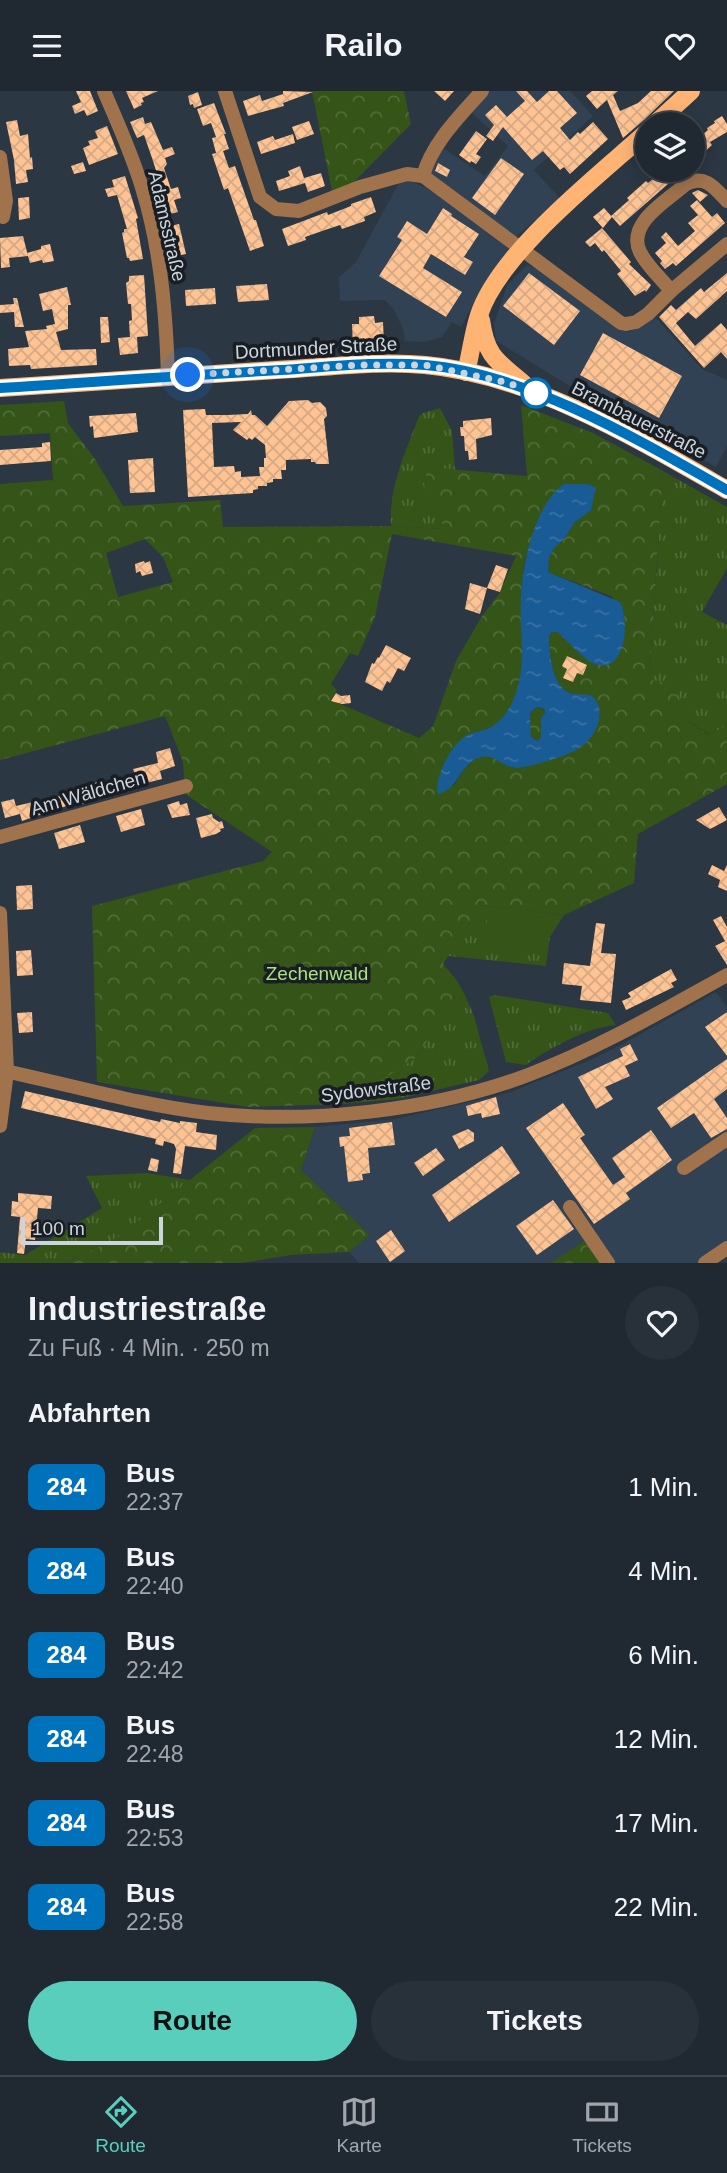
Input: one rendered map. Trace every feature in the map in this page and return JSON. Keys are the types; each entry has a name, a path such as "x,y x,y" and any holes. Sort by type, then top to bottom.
{"main road":[{"path":"668,112 691,91"},
{"path":"466,372 480,313 500,275 550,220 635,143"},
{"name":"Brambauerstraße","path":"480,313 484,342 491,354 531,391"},
{"name":"Dortmunder Straße","path":"0,388 372,365 425,365 466,372"},
{"name":"Brambauerstraße","path":"466,372 531,391 571,407 727,490"}],"street":[{"name":"Adamsstraße","path":"104,91 144,192 159,265 168,376"},
{"path":"225,91 260,197 276,209 299,211 360,187 407,174 422,176 626,324 636,322 648,314 727,244"},
{"path":"422,176 427,159 435,147 482,91"},
{"path":"0,157 6,201 3,217"},
{"path":"671,291 639,249 637,237 641,224 693,180 711,184 727,201"},
{"name":"Am Wäldchen","path":"0,838 186,786"},
{"path":"0,913 3,1071 0,1126"},
{"name":"Sydowstraße","path":"3,1071 150,1104 208,1113 267,1117 348,1115 457,1097 527,1075 627,1030 727,975"},
{"path":"684,1168 727,1139"},
{"path":"570,1207 608,1263"},
{"path":"705,1263 727,1248"}],"shaded area":[{"path":"490,91 570,91 593,116 534,170 560,198 519,234 461,327 452,322 442,337 424,342 405,341 403,329 394,310 385,300 340,301 339,277 356,262 400,181 408,180 424,187 443,148 485,176 508,146 471,112"},
{"path":"527,265 539,270 628,332 656,318 702,369 727,380 727,446 716,467 568,385 496,341 494,324 507,285"},
{"path":"716,992 727,1007 727,1253 711,1263 359,1263 349,1252 370,1235 301,1170 315,1127 395,1119 508,1093 619,1046"}],"green space":[{"path":"312,91 404,91 411,124 352,184 332,191"},
{"name":"Zechenwald","path":"64,401 68,423 95,459 123,506 220,500 223,527 391,526 445,529 424,486 428,467 527,476 521,405 593,433 663,471 649,680 678,684 681,716 709,735 727,725 727,784 638,834 634,883 564,915 481,905 443,964 464,993 414,1059 360,1094 347,1094 343,1104 248,1107 97,1082 92,906 263,861 272,852 185,794 183,762 165,716 0,760 0,484 53,480 50,433 0,436 0,405","holes":["564,484 587,484 596,487 591,510 574,523 565,538 555,547 549,557 548,572 613,597 594,664 558,632 552,632 549,636 551,659 558,682 568,692 591,696 600,716 590,739 506,765 491,757 478,757 468,765 453,787 467,735 493,726 514,700 522,667 521,595 524,566 535,534","392,534 516,556 499,594 482,616 456,661 433,726 419,738 331,700 337,690 331,684 350,653 358,656 375,617","145,539 163,557 173,582 118,597 106,553"]},
{"path":"440,408 452,431 455,470 428,468 446,529 391,526 395,484 419,416"},
{"path":"663,471 727,507 727,568 702,612 727,625 727,725 710,735 681,716 649,680"},
{"path":"538,707 545,713 541,718 539,741 531,737 530,724 530,716"},
{"path":"481,905 564,915 550,937 546,966 448,956"},
{"path":"489,911 544,917 541,948 483,941"},
{"path":"464,993 474,1016 489,1071 479,1080 397,1099 343,1104 347,1094 414,1059"},
{"path":"495,995 608,1013 616,1025 581,1034 525,1065 506,1062 489,997"},
{"path":"315,1127 301,1170 370,1235 349,1252 291,1255 241,1263 65,1263 117,1238 255,1128"},
{"path":"147,1173 190,1180 117,1238 65,1263 0,1263 0,1252 25,1255 102,1208 86,1176"},
{"path":"584,1241 600,1263 551,1263"}],"water":[{"path":"564,484 587,484 596,487 591,510 574,523 565,538 555,547 549,557 548,572 620,602 623,610 623,644 613,661 605,665 586,659 558,632 552,632 549,636 555,676 570,693 595,699 600,711 598,724 582,746 566,755 542,762 517,768 489,757 474,760 451,787 438,794 439,779 450,752 468,735 490,728 498,722 506,714 514,698 522,663 521,607 524,567 538,519 554,493","holes":["538,707 544,709 541,737 538,741 531,737 530,714"]}],"building":[{"path":"76,91 90,91 98,111 87,116 84,110 75,114 72,106 81,102"},
{"path":"126,91 158,91 142,98 142,105 134,109"},
{"path":"283,91 313,92 283,103 284,106 248,116 243,101 260,95 262,101 283,94"},
{"path":"434,91 454,91 445,101"},
{"path":"516,91 527,91 537,102 549,91 557,91 577,113 560,128 570,140 593,122 608,139 570,174 564,167 560,170 543,151 532,160 503,127 493,141 486,136 494,125 485,115 496,105 507,117 525,101"},
{"path":"592,91 618,91 613,95 620,111 638,103 651,91 674,91 652,112 635,112 635,128 623,138 607,100 597,109 586,96"},
{"path":"198,92 202,105 194,108 193,104 190,105 188,96"},
{"path":"214,103 229,149 223,151 229,168 235,166 264,246 250,251 228,188 224,190 212,154 216,153 212,138 216,137 211,123 203,126 197,109"},
{"path":"722,116 727,124 727,132 710,142 712,145 705,151 705,133"},
{"path":"143,117 145,124 151,122 163,150 172,147 175,154 165,158 167,164 164,168 171,189 178,187 181,198 174,200 178,212 170,214 168,206 160,208 154,185 160,183 144,135 137,138 130,122"},
{"path":"17,120 20,136 28,134 33,169 26,170 28,182 16,184 6,122"},
{"path":"309,121 314,134 297,140 292,127"},
{"path":"107,126 118,154 89,165 83,148 90,145 88,141 98,138 95,131"},
{"path":"476,131 487,139 476,154 481,157 476,164 459,155"},
{"path":"293,134 295,143 261,154 257,142 273,136 275,140"},
{"path":"501,158 524,174 495,215 472,198"},
{"path":"83,162 86,171 74,174 71,166"},
{"path":"438,163 450,170 447,177 435,171"},
{"path":"300,166 304,178 321,173 325,186 308,192 305,183 279,191 276,181 290,176 288,171"},
{"path":"125,176 138,218 136,219 143,259 130,261 122,233 127,229 117,195 108,197 105,189 114,187 112,180"},
{"path":"645,182 670,182 620,226 611,216"},
{"path":"698,190 708,195 700,202 692,193"},
{"path":"29,197 30,218 19,220 18,198"},
{"path":"371,197 376,212 364,217 365,221 342,229 340,225 288,246 282,229 327,212 328,215"},
{"path":"697,200 712,217 717,213 725,223 676,266 673,263 665,269 655,253 666,243 661,237 666,232 678,246 695,231 688,223 698,215 690,206"},
{"path":"443,208 479,234 464,257 473,262 465,275 431,254 423,268 462,292 446,317 379,276 402,240 397,237 407,221 427,234"},
{"path":"604,208 612,217 603,228 593,217"},
{"path":"179,224 186,254 171,257 165,227"},
{"path":"602,228 631,262 629,264 651,285 646,292 645,290 635,296 617,274 621,271 604,250 602,252 595,243 590,247 585,242"},
{"path":"23,236 28,256 9,258 10,267 1,268 0,238"},
{"path":"50,244 54,261 30,263 27,253"},
{"path":"529,273 580,311 554,345 503,306"},
{"path":"727,273 727,291 696,319 688,312 676,323 695,346 721,323 727,330 727,359 721,352 704,368 659,317 671,305 676,310 701,288 704,292"},
{"path":"144,275 148,336 137,337 138,353 120,355 118,338 130,337 129,321 132,320 126,283 129,276"},
{"path":"267,284 269,300 238,302 236,286"},
{"path":"67,287 71,305 68,305 68,329 56,332 61,350 96,349 97,365 31,369 30,365 9,366 8,349 29,347 25,331 47,329 46,326 55,324 52,309 43,311 39,294"},
{"path":"215,288 216,304 186,306 185,290"},
{"path":"13,298 17,298 24,327 15,327 14,312 0,313 0,305 14,304"},
{"path":"374,316 375,323 383,322 384,344 353,346 352,324 359,324 359,317"},
{"path":"100,317 108,317 110,342 101,343"},
{"path":"603,333 682,376 659,418 580,375"},
{"path":"289,401 320,402 326,408 327,416 324,419 329,464 316,464 311,462 311,459 286,460 286,470 281,470 282,479 273,479 267,486 258,486 253,493 188,497 183,410 205,409 206,415 228,415 248,414 251,410 252,415 267,426","holes":["241,422 233,430 247,440 255,437 265,445 266,458 264,467 259,467 260,476 241,477 241,471 235,472 234,466 214,467 212,423"]},
{"path":"136,413 138,432 94,438 89,416"},
{"path":"491,418 492,435 476,439 477,459 469,460 464,436 461,436 460,427 463,427 463,421"},
{"path":"50,442 51,461 0,465 0,450 42,447 42,443"},
{"path":"153,458 155,492 130,493 128,460"},
{"path":"150,561 153,573 142,576 140,571 136,573 135,564"},
{"path":"496,565 508,569 500,592 487,588"},
{"path":"470,583 487,588 480,614 465,609"},
{"path":"386,645 411,658 404,671 398,668 382,691 365,682 372,663 379,658"},
{"path":"567,656 587,665 583,675 577,673 573,682 563,678 567,669 562,666"},
{"path":"336,693 341,696 350,695 351,703 331,701"},
{"path":"170,748 175,766 160,771 162,779 138,785 133,769 158,763 156,752"},
{"path":"102,781 106,798 82,804 81,801 22,821 20,814 5,818 1,802 14,799 16,806 42,801"},
{"path":"179,801 180,805 187,803 190,815 172,818 167,805"},
{"path":"719,807 727,820 710,829 696,820"},
{"path":"141,809 145,825 121,832 116,816"},
{"path":"212,814 213,818 222,821 224,828 216,834 201,838 196,818"},
{"path":"80,825 85,842 59,849 54,833"},
{"path":"712,865 724,871 727,865 727,891 718,887 720,880 708,874"},
{"path":"32,885 33,909 17,910 16,886"},
{"path":"721,916 727,927 727,965 715,946 725,941 713,920"},
{"path":"596,923 605,924 601,953 616,954 611,1003 580,1000 582,986 562,984 564,963 590,966"},
{"path":"31,950 33,975 17,976 16,951"},
{"path":"671,969 677,980 671,983 674,987 626,1010 622,1001 631,997 628,993"},
{"path":"32,1012 33,1032 19,1033 17,1013"},
{"path":"727,1012 727,1056 705,1027"},
{"path":"630,1044 638,1060 625,1066 630,1076 605,1087 613,1099 596,1109 578,1077 623,1056 620,1049"},
{"path":"727,1059 727,1089 714,1099 727,1118 727,1129 711,1138 694,1113 671,1128 657,1108"},
{"path":"25,1091 160,1122 161,1119 197,1123 196,1132 217,1135 216,1150 185,1146 181,1174 173,1173 176,1149 174,1144 164,1141 163,1146 155,1144 156,1139 21,1108"},
{"path":"496,1097 500,1114 482,1118 481,1113 468,1116 466,1106"},
{"path":"563,1103 585,1135 580,1138 613,1185 625,1177 612,1158 651,1130 672,1160 626,1193 630,1199 594,1224 526,1128"},
{"path":"392,1122 395,1145 368,1148 370,1173 362,1174 363,1180 348,1182 344,1146 340,1147 339,1137 350,1136 349,1128"},
{"path":"468,1129 474,1133 474,1141 459,1149 452,1136"},
{"path":"502,1146 520,1173 449,1222 432,1195"},
{"path":"436,1148 445,1160 423,1176 414,1163"},
{"path":"151,1158 159,1160 157,1172 148,1170"},
{"path":"18,1193 52,1196 51,1209 38,1208 35,1240 26,1239 24,1254 17,1253 20,1217 11,1216 12,1201 18,1202"},
{"path":"553,1200 574,1229 537,1255 516,1226"},
{"path":"391,1230 405,1251 390,1262 376,1241"}],"bus line":[{"name":"284","path":"0,388 361,365 425,365 466,372 535,392 571,407 727,490"}],"route":[{"path":"188,375 361,365 425,365 466,372 536,393"}]}
